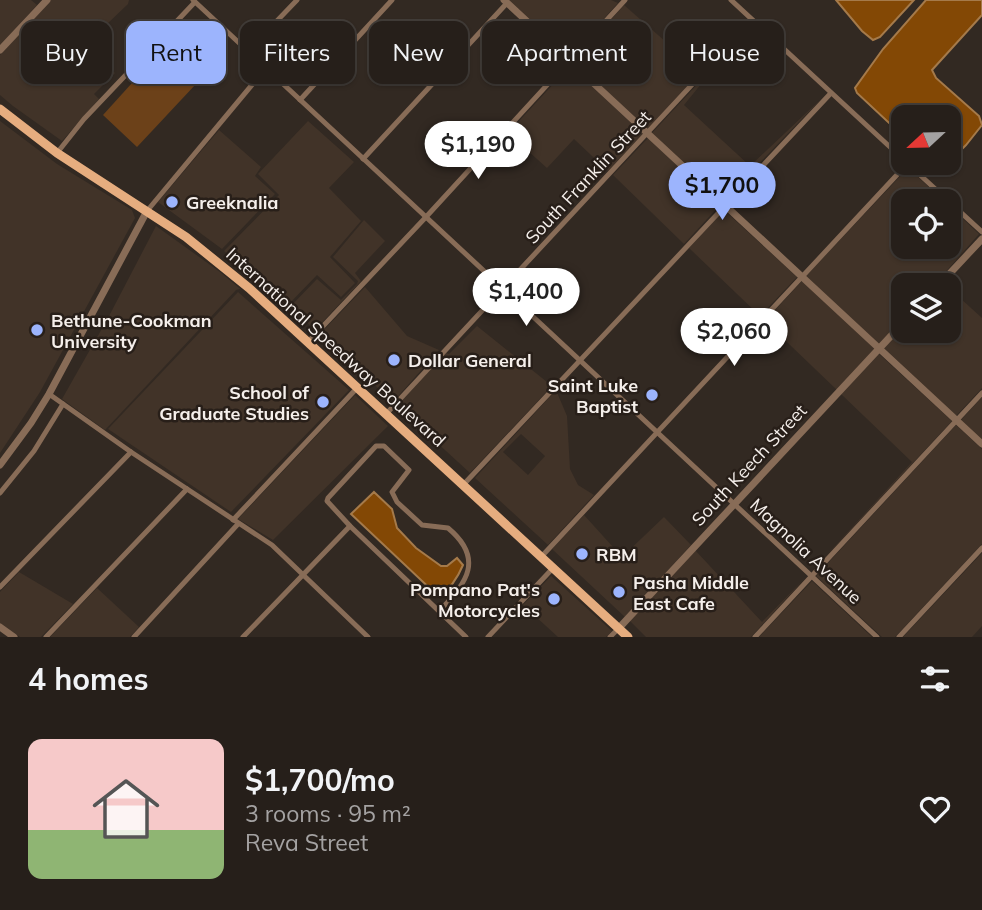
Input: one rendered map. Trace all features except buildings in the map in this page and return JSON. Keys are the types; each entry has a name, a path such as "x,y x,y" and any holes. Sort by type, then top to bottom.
{"main road":[{"name":"International Speedway Boulevard","path":"0,109 57,153 147,211 232,273 628,637"}],"street":[{"path":"300,100 391,0"},
{"path":"606,21 625,0"},
{"path":"731,0 891,148"},
{"path":"57,153 194,1"},
{"name":"Magnolia Avenue","path":"194,1 240,44"},
{"path":"276,21 295,1"},
{"path":"363,159 506,1 527,21"},
{"path":"0,50 42,2"},
{"name":"South Franklin Street","path":"387,413 752,20"},
{"path":"0,465 32,423 49,394 147,211 253,84"},
{"name":"Magnolia Avenue","path":"283,84 877,637"},
{"path":"309,341 549,84"},
{"path":"595,84 982,444"},
{"path":"464,484 831,93"},
{"path":"542,556 897,175"},
{"path":"921,175 982,232"},
{"path":"950,273 982,239"},
{"name":"South Keech Street","path":"619,628 891,336"},
{"path":"134,637 358,387"},
{"path":"755,637 982,393"},
{"path":"49,394 272,545 368,637"},
{"path":"0,493 34,451 63,404"},
{"path":"439,611 453,597 469,568 468,550 457,535 444,526 422,525 397,502 392,492 409,470 380,444 327,501 350,526 466,637"},
{"path":"0,587 131,452"},
{"path":"46,637 187,489"},
{"path":"243,637 350,526"},
{"path":"899,637 982,548"},
{"path":"488,637 554,567"},
{"path":"0,627 14,637"},
{"path":"610,637 619,628"}],"shaded area":[{"path":"0,0 31,0 37,5 0,46"},
{"path":"51,0 129,0 110,21 32,21"},
{"path":"509,0 611,0 618,3 602,21 532,21"},
{"path":"836,0 914,0 880,37 873,40"},
{"path":"926,0 982,0 982,15 932,70 936,78 979,116 982,125 961,150 961,105 891,105 891,125 857,93 855,88 883,49"},
{"path":"624,5 642,21 610,21"},
{"path":"651,29 665,41 665,84 689,84 648,129 599,84 651,84"},
{"path":"21,32 21,84 104,84 94,94 99,99 62,141 0,95 0,55"},
{"path":"131,84 196,84 137,147 103,115"},
{"path":"553,84 589,84 643,134 608,171 574,139 547,168 508,133"},
{"path":"698,84 701,84 684,105 750,166 821,99 724,200 652,133"},
{"name":"Bethune-Cookman University","path":"0,121 57,164 132,210 135,218 40,392 0,453"},
{"name":"Bethune-Cookman University","path":"308,121 354,162 329,188 361,221 330,257 355,283 341,297 317,275 287,306 224,251 279,195 258,174"},
{"path":"219,130 261,167 255,176 275,194 222,249 158,202"},
{"path":"648,138 720,205 684,244 613,175"},
{"path":"901,175 916,175 931,189 891,189 891,259 957,259 945,273 891,273 891,332 879,344 806,276"},
{"path":"724,210 797,277 760,316 689,248"},
{"path":"961,217 979,234 961,254"},
{"path":"364,220 385,241 355,273 361,281 315,330 290,307 317,279 341,300 357,284 358,281 333,257"},
{"path":"156,226 244,292 236,290 105,430 62,399"},
{"path":"802,281 875,349 837,390 765,321"},
{"path":"365,287 407,336 439,350 393,402 320,334"},
{"name":"Bethune-Cookman University","path":"238,292 349,390 231,512 108,429"},
{"path":"961,299 982,318 982,388 956,416 884,348 891,341 891,343 961,343"},
{"path":"477,326 552,386 470,473 397,406 446,353 449,354"},
{"path":"879,354 952,421 812,571 912,462 841,394"},
{"path":"556,390 567,416 570,469 578,485 594,495 548,545 475,478","holes":["521,434 545,456 528,475 503,452"]},
{"path":"355,395 388,426 273,540 238,519"},
{"path":"982,397 982,440 961,420"},
{"path":"956,425 982,449 982,544 895,637 882,637 816,576"},
{"path":"374,492 392,509 397,528 416,548 441,566 447,566 457,558 463,565 447,590 439,597 351,514"},
{"path":"584,515 622,557 664,517 691,545 625,617 552,549"},
{"path":"695,550 762,622 807,576 751,637 646,637 630,621"},
{"path":"982,553 982,626 972,637 903,637"},
{"path":"19,572 73,604 41,637 20,637 0,623 0,592"},
{"path":"551,576 612,631 606,637 558,637 523,605"},
{"path":"812,581 872,637 759,637"},
{"path":"97,588 139,627 130,637 50,637"}],"place":[{"name":"Greeknalia","path":"172,202"},
{"name":"Bethune-Cookman University","path":"37,330"},
{"name":"Dollar General","path":"394,360"},
{"name":"Saint Luke Baptist","path":"652,395"},
{"name":"School of Graduate Studies","path":"323,402"},
{"name":"RBM","path":"582,554"},
{"name":"Pasha Middle East Cafe","path":"619,592"},
{"name":"Pompano Pat's Motorcycles","path":"554,599"}]}
